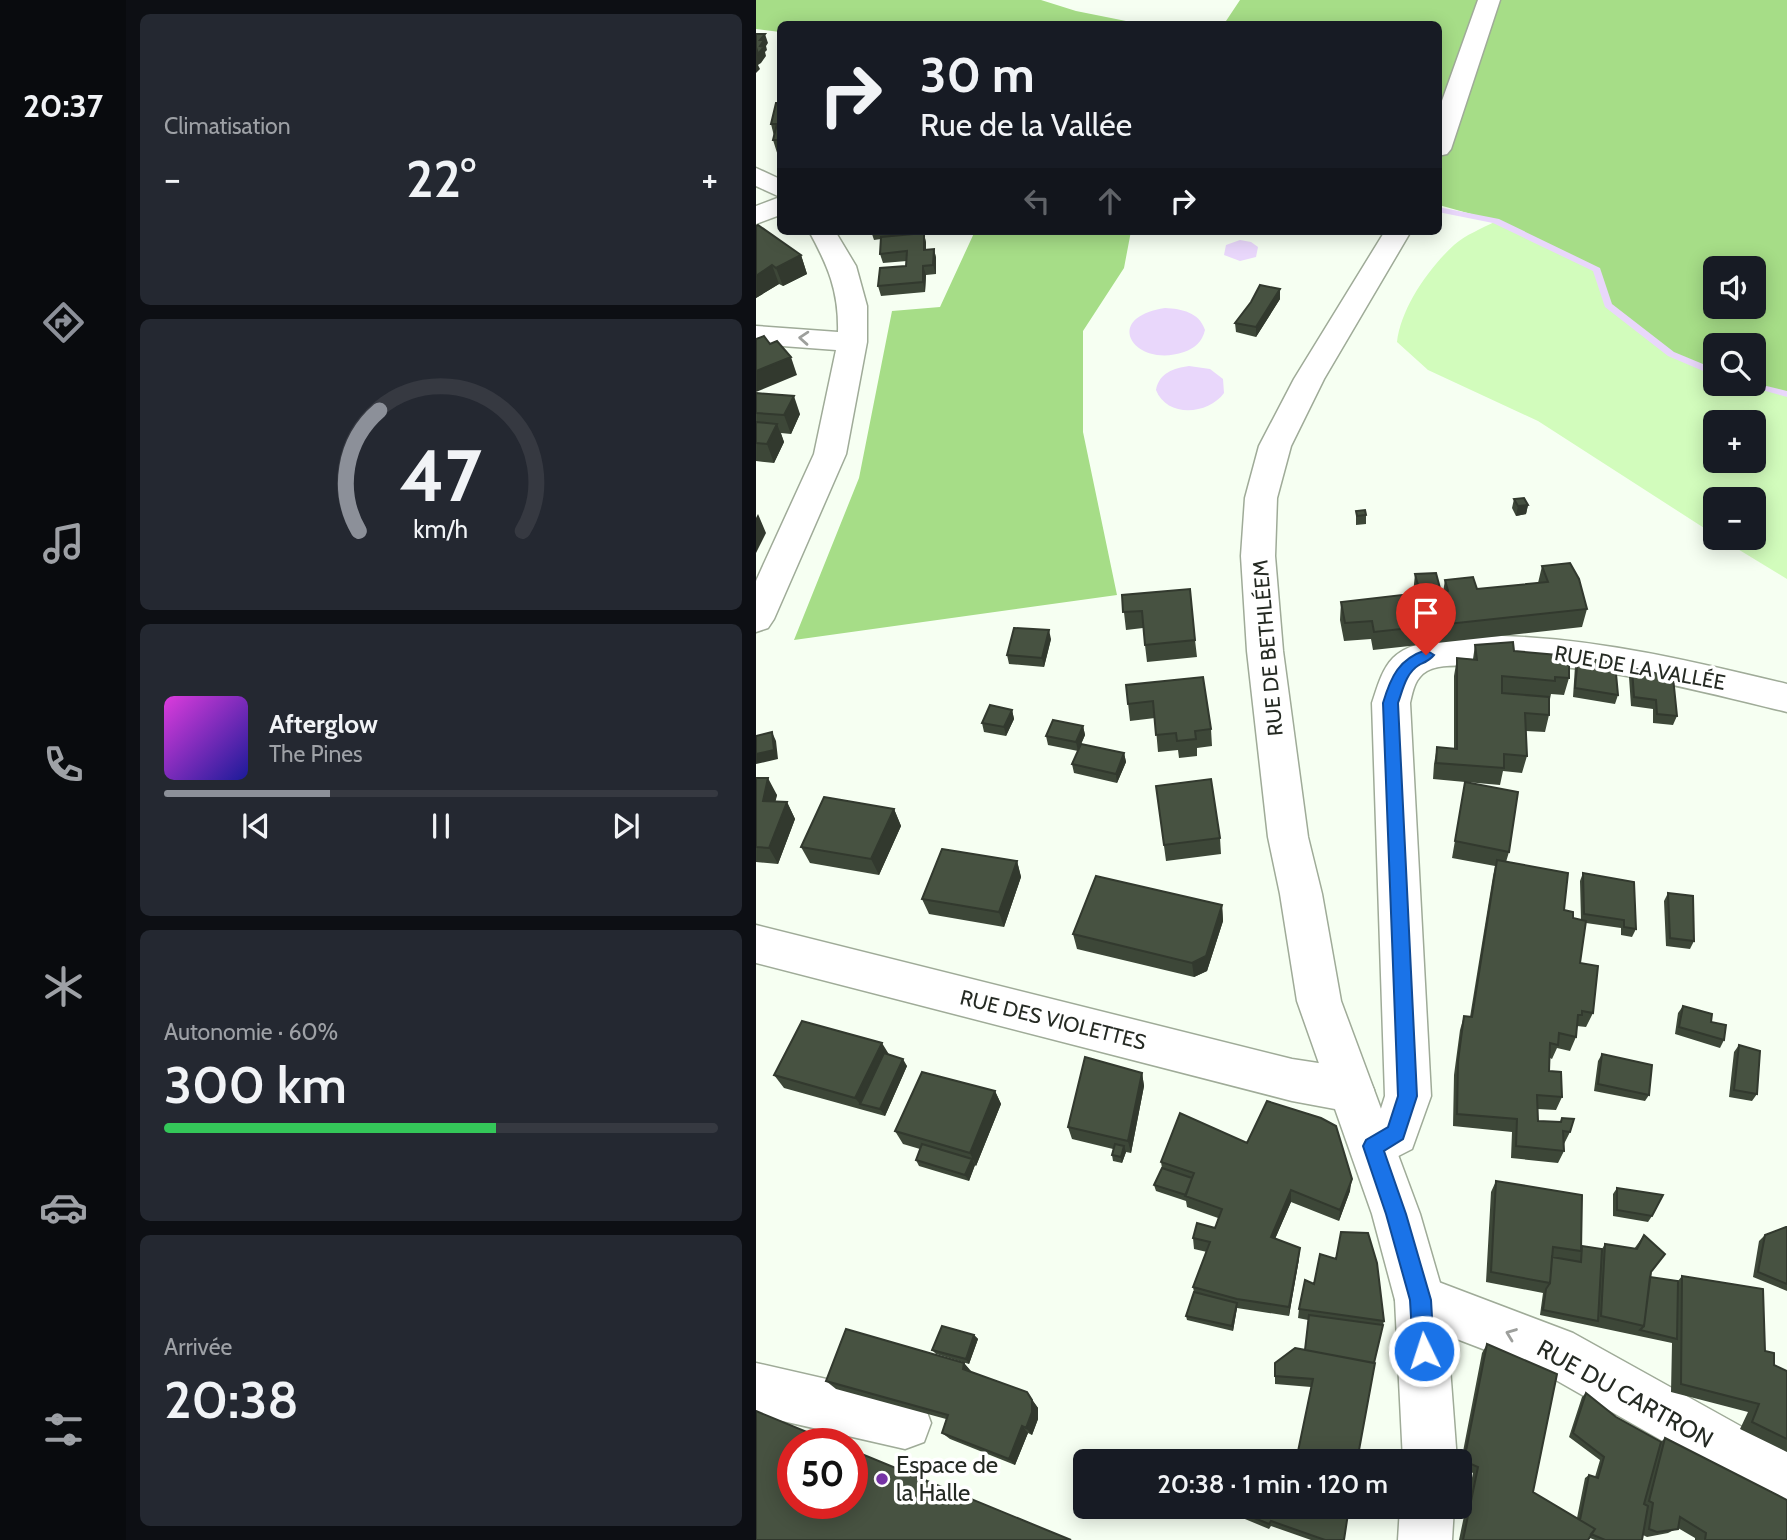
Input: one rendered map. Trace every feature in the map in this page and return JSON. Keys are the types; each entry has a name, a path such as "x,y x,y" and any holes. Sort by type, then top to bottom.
{"street":[{"path":"1442,137 1489,0"},
{"path":"756,176 777,187"},
{"path":"756,216 777,206"},
{"path":"756,619 830,454 852,342 853,306 842,266 824,235"},
{"name":"RUE DE BETHLÉEM","path":"1396,235 1296,402 1275,446 1261,498 1258,556 1265,651 1288,837 1301,894 1319,1001 1396,1214 1420,1300 1429,1449"},
{"path":"756,335 852,342"},
{"name":"RUE DE LA VALLÉE","path":"1373,1146 1396,1133 1408,1096 1391,703 1398,678 1410,663 1426,655 1488,649 1563,652 1670,670 1787,698"},
{"name":"RUE DES VIOLETTES","path":"756,944 1292,1080 1351,1090"},
{"name":"RUE DU CARTRON","path":"1420,1300 1555,1351 1787,1482"},
{"path":"756,1389 905,1423"},
{"path":"1425,1540 1426,1519"}],"green space":[{"path":"756,0 1041,0 1076,11 1126,21 777,21 777,32 756,29"},
{"path":"1240,0 1787,0 1787,394 1766,389 1766,333 1703,333 1703,368 1671,354 1608,305 1597,270 1496,221 1442,206 1442,21 1226,21"},
{"path":"1496,221 1597,270 1608,305 1671,354 1703,368 1703,396 1766,396 1766,389 1787,394 1787,579 1739,550 1766,550 1766,487 1703,487 1703,527 1538,421 1428,370 1397,342 1404,316 1417,290 1444,255 1458,241"},
{"path":"973,235 1130,235 1124,268 1083,331 1083,432 1117,595 794,640 859,478 892,311 940,307"}],"shaded area":[{"path":"1240,240 1251,242 1258,247 1256,257 1240,261 1224,255 1226,245"},
{"path":"1165,308 1184,311 1199,319 1205,330 1195,346 1184,352 1151,354 1139,348 1132,340 1130,331 1134,321 1145,313"},
{"path":"1189,366 1210,369 1223,379 1224,393 1208,406 1178,409 1161,399 1156,390 1160,379 1168,372"}],"building":[{"path":"756,34 765,34 760,40 764,40 760,46 764,47 758,54 756,47"},
{"path":"776,103 777,103 777,124 771,124"},
{"path":"777,124 777,140 773,140"},
{"path":"758,225 801,255 776,268 772,265 756,276"},
{"path":"924,235 924,250 934,249 933,265 923,266 923,282 878,286 880,268 906,266 907,251 880,254 881,237"},
{"path":"1260,285 1280,289 1256,327 1235,323 1251,302"},
{"path":"764,336 770,344 777,341 791,357 756,371 756,339"},
{"path":"756,393 794,396 784,415 756,413"},
{"path":"756,422 777,424 767,444 756,443"},
{"path":"1524,498 1528,505 1518,506 1514,499"},
{"path":"1365,510 1366,515 1357,516 1356,511"},
{"path":"1570,563 1579,579 1587,609 1374,632 1372,621 1345,623 1341,602 1420,593 1415,574 1436,573 1441,592 1448,591 1445,580 1473,577 1477,589 1548,582 1542,566"},
{"path":"1190,589 1195,640 1145,645 1142,611 1123,612 1122,595"},
{"path":"1014,628 1049,630 1042,658 1007,655"},
{"path":"1513,642 1514,651 1569,656 1569,678 1555,677 1555,681 1502,676 1502,693 1549,697 1549,715 1525,713 1527,756 1504,754 1504,768 1436,763 1437,747 1457,749 1457,658 1477,660 1475,645"},
{"path":"1578,657 1615,663 1618,695 1575,688"},
{"path":"1632,668 1673,677 1677,716 1657,714 1656,700 1634,697"},
{"path":"1203,677 1211,729 1195,731 1196,739 1177,741 1176,733 1156,735 1153,701 1128,704 1126,685"},
{"path":"990,705 1012,710 1004,727 982,723"},
{"path":"1053,720 1083,726 1076,742 1046,736"},
{"path":"772,732 774,750 756,754 756,736"},
{"path":"1081,744 1124,753 1116,774 1072,764"},
{"path":"756,778 768,778 763,801 787,802 769,848 756,847"},
{"path":"1211,779 1220,838 1164,845 1156,786"},
{"path":"1465,782 1518,792 1509,852 1455,841"},
{"path":"824,797 894,809 871,859 801,847"},
{"path":"942,849 1017,861 999,912 922,899"},
{"path":"1497,860 1568,873 1564,910 1573,912 1573,918 1586,921 1580,963 1598,966 1593,1013 1582,1011 1582,1015 1578,1015 1576,1037 1559,1033 1558,1045 1550,1043 1549,1071 1561,1072 1562,1097 1537,1095 1538,1121 1561,1122 1562,1118 1574,1119 1570,1132 1563,1131 1564,1151 1516,1146 1517,1119 1457,1114 1458,1061 1464,1016 1472,1017"},
{"path":"1583,873 1634,882 1636,929 1624,927 1624,920 1584,914"},
{"path":"1096,876 1222,905 1206,956 1192,963 1073,934"},
{"path":"1668,893 1693,896 1694,941 1670,938"},
{"path":"1683,1006 1712,1014 1711,1022 1726,1025 1724,1040 1679,1027"},
{"path":"802,1021 882,1043 855,1098 774,1075"},
{"path":"1739,1045 1760,1051 1757,1094 1734,1090"},
{"path":"884,1053 903,1059 880,1109 860,1104"},
{"path":"1602,1054 1652,1065 1649,1095 1598,1084"},
{"path":"1085,1057 1142,1073 1128,1141 1068,1127"},
{"path":"922,1072 995,1091 970,1153 895,1131"},
{"path":"1267,1101 1321,1118 1336,1126 1352,1179 1340,1210 1291,1190 1271,1237 1300,1248 1289,1307 1237,1299 1193,1287 1210,1242 1193,1238 1197,1223 1215,1228 1222,1209 1185,1196 1194,1173 1161,1162 1180,1113 1247,1143"},
{"path":"922,1144 972,1159 965,1175 916,1160"},
{"path":"1115,1144 1124,1146 1121,1157 1112,1155"},
{"path":"1162,1168 1192,1178 1186,1195 1154,1185"},
{"path":"1496,1181 1582,1195 1581,1251 1553,1247 1550,1283 1491,1272"},
{"path":"1617,1188 1663,1195 1652,1216 1617,1210"},
{"path":"1787,1227 1787,1284 1758,1272 1765,1235"},
{"path":"1341,1232 1368,1233 1377,1263 1384,1321 1299,1309 1305,1280 1314,1284 1320,1254 1336,1259"},
{"path":"1644,1235 1665,1254 1651,1272 1644,1326 1601,1316 1605,1244 1637,1249"},
{"path":"1582,1246 1602,1249 1598,1321 1543,1310 1546,1289 1550,1283 1552,1257 1581,1262"},
{"path":"1682,1276 1763,1289 1765,1351 1774,1353 1774,1365 1787,1371 1787,1439 1752,1422 1759,1404 1681,1384"},
{"path":"1650,1277 1678,1281 1677,1339 1640,1330 1644,1326"},
{"path":"1194,1292 1237,1303 1232,1326 1186,1316"},
{"path":"1309,1315 1383,1325 1374,1363 1305,1350"},
{"path":"942,1326 974,1335 966,1359 932,1350"},
{"path":"846,1329 964,1363 963,1369 1027,1392 1032,1400 1032,1412 1026,1428 1022,1426 1009,1459 942,1433 948,1415 826,1381"},
{"path":"1487,1344 1557,1374 1533,1492 1595,1529 1588,1540 1463,1540 1467,1519 1472,1519 1472,1496 1478,1467 1472,1464 1472,1449 1466,1449"},
{"path":"1295,1348 1375,1363 1359,1449 1298,1449 1313,1379 1275,1376 1275,1363"},
{"path":"1586,1393 1616,1417 1661,1442 1644,1504 1648,1506 1642,1540 1605,1540 1591,1534 1595,1529 1580,1520 1589,1475 1598,1478 1604,1457 1573,1433"},
{"name":"Espace de la Halle","path":"756,1411 797,1428 777,1428 777,1519 868,1519 868,1457 1071,1540 756,1540"},
{"path":"1665,1438 1787,1500 1787,1540 1705,1540 1706,1533 1680,1517 1678,1529 1657,1532 1649,1529 1653,1503 1649,1501"},
{"path":"1257,1519 1347,1519 1344,1540 1325,1540 1271,1521 1269,1524"}],"waterway":[{"path":"1442,210 1496,221 1597,270 1608,305 1671,354 1703,368"},
{"path":"1766,389 1787,394"}],"place":[{"name":"Espace de la Halle","path":"882,1479"}],"route":[{"path":"1424,1351 1420,1300 1396,1214 1373,1146 1396,1133 1408,1096 1391,703 1398,678 1410,663 1426,655"}]}
